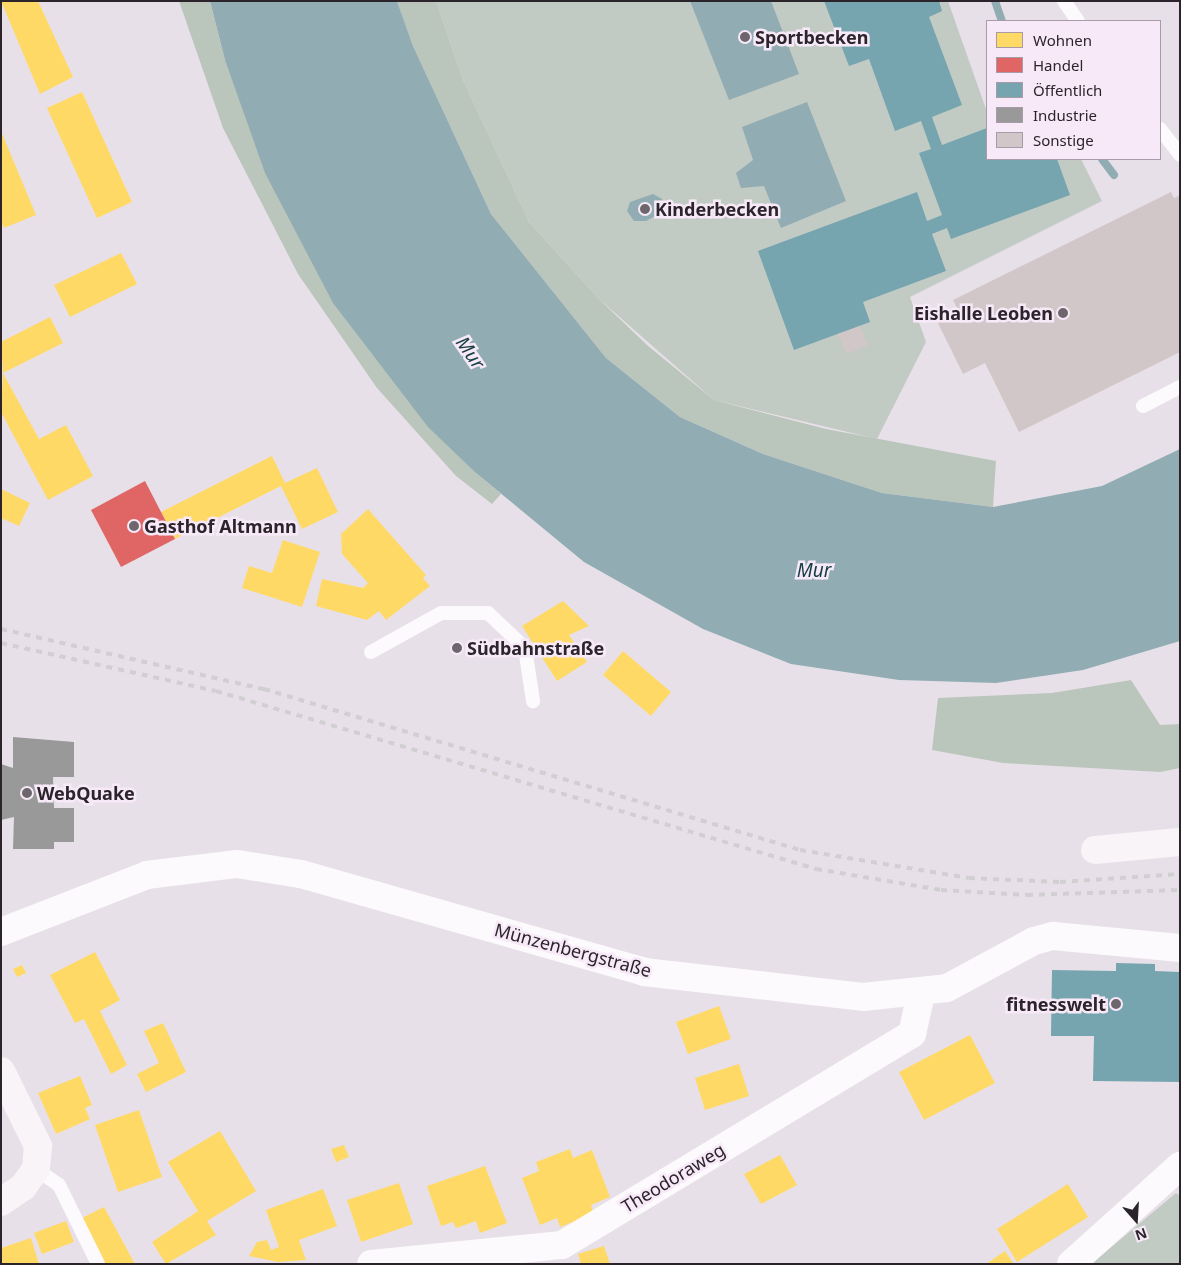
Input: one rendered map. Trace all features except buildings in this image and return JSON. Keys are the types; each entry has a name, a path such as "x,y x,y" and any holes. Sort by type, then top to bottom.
{"main road":[{"path":"1095,850 1180,842"},
{"path":"1,1071 38,1146 36,1169 22,1187 1,1202"}],"street":[{"name":"Münzenbergstraße","path":"1,932 147,875 237,864 301,874 644,972 863,997 921,994 968,979 1034,941 1053,936 1180,948"},
{"name":"Theodoraweg","path":"371,1264 562,1245 912,1034 921,994"},
{"path":"1071,1264 1180,1166"}],"lane":[{"path":"1064,1 1077,20"},
{"path":"1161,130 1180,155"},
{"path":"1143,406 1180,387"},
{"path":"371,652 441,613 488,614 525,648 533,701"},
{"path":"36,1169 58,1185 98,1264"}],"shaded area":[{"path":"179,1 210,1 225,60 476,473 501,494 492,504 456,476 377,388 298,274 223,128"},
{"path":"397,1 436,1 463,80 529,222 599,299 647,345 714,400 826,429 996,461 993,507 882,493 763,454 680,417 606,358 491,214 413,46"},
{"path":"436,1 948,1 986,109 986,160 1082,160 1102,201 910,297 926,342 877,439 714,400 599,299 529,222 463,80"},
{"path":"1131,680 1160,725 1180,724 1180,768 1160,772 1003,763 932,750 938,698 1052,693"},
{"path":"1176,1193 1180,1196 1180,1264 1091,1264"}],"water":[{"name":"Mur","path":"210,1 397,1 413,46 491,214 606,358 680,417 763,454 882,493 993,507 1102,486 1180,449 1180,641 1083,670 996,683 899,680 791,664 703,629 584,562 476,473 428,427 333,303 265,173 225,60"},
{"name":"Sportbecken","path":"690,1 771,1 799,74 729,100"},
{"path":"807,102 846,201 781,228 764,186 741,188 736,173 753,160 742,127"},
{"name":"Kinderbecken","path":"653,194 662,199 659,214 646,221 634,221 627,211 630,202"}],"waterway":[{"path":"995,1 1002,20"},
{"path":"1103,160 1114,175"}],"railway":[{"path":"1,629 264,689 800,850 969,878 1060,882 1180,874"},
{"path":"1,643 216,691 816,869 941,890 1027,895 1180,890"}],"place":[{"name":"Sportbecken","path":"745,37"},
{"name":"Kinderbecken","path":"645,209"},
{"name":"Eishalle Leoben","path":"1063,313"},
{"name":"Gasthof Altmann","path":"134,526"},
{"name":"Südbahnstraße","path":"457,648"},
{"name":"WebQuake","path":"27,793"},
{"name":"fitnesswelt","path":"1116,1004"}]}
